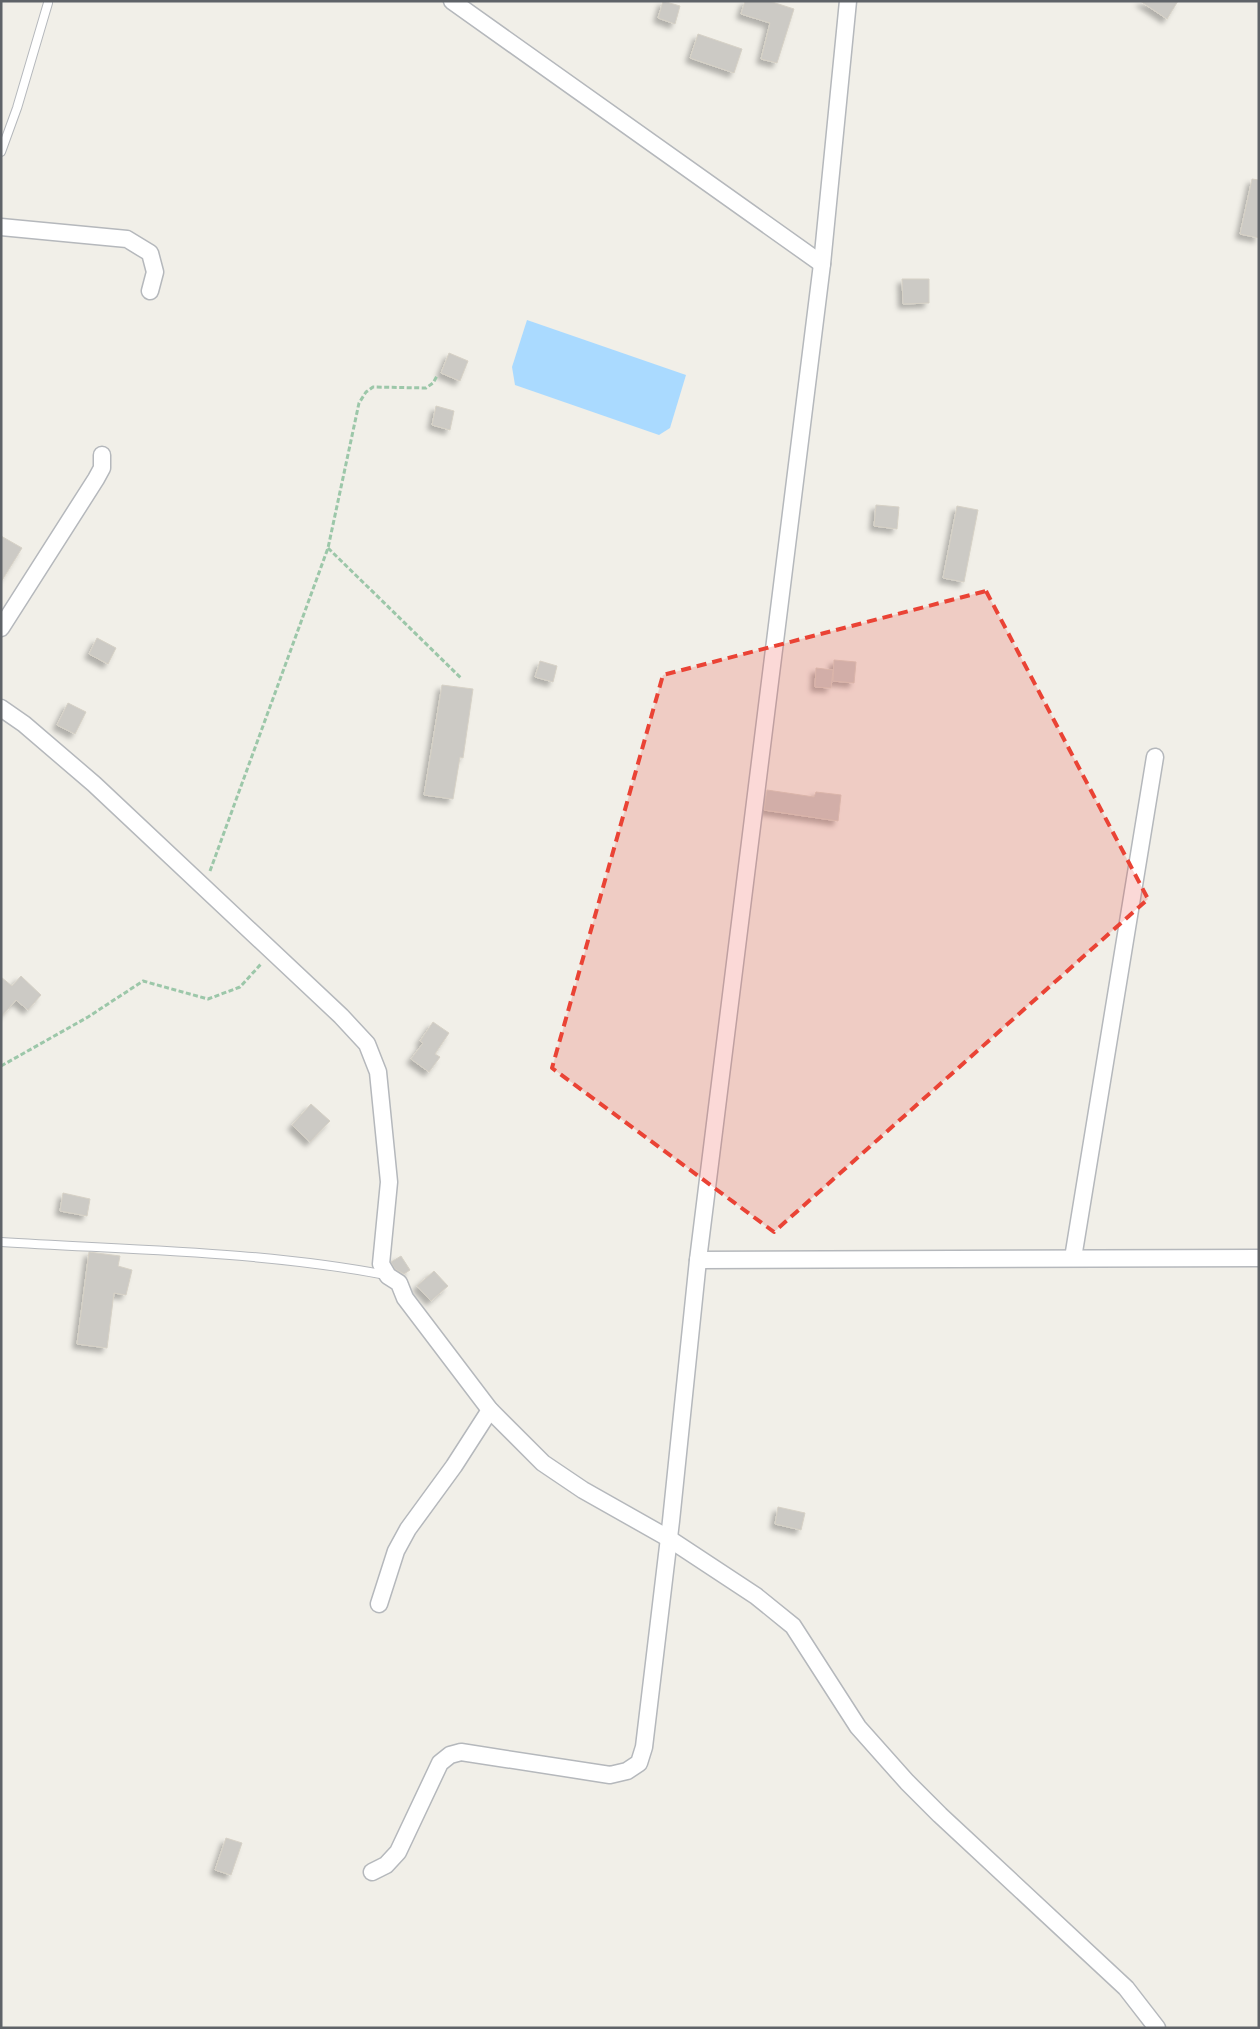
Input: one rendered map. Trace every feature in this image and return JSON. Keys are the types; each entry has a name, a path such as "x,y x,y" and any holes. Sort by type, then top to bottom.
{"street":[{"path":"452,1 822,264"},
{"path":"372,1872 386,1865 398,1852 440,1763 450,1755 461,1752 610,1775 627,1771 639,1762 644,1747 674,1497 698,1260 822,264 848,1"},
{"path":"1,227 127,239 150,252 155,272 150,291"},
{"path":"1,628 96,479 102,468 102,454"},
{"path":"1,708 24,724 94,784 341,1016 367,1044 378,1072 389,1182 381,1264 388,1276 398,1283 405,1298 490,1410 543,1463 583,1490 668,1538 756,1596 793,1626 858,1727 907,1782 1126,1988 1157,2028"},
{"path":"1073,1258 1154,757"},
{"path":"698,1260 1259,1258"},
{"path":"379,1604 396,1551 408,1529 454,1466 490,1410"}],"lane":[{"path":"1,152 17,108 48,3"},
{"path":"1,1242 256,1258 348,1268 388,1276"}],"path":[{"path":"204,888 328,548 359,402 366,392 373,387 426,388 438,376"},
{"path":"328,548 462,679"},
{"path":"1,1066 88,1017 143,981 208,999 240,987 272,953"}],"highlighted area":[{"path":"986,591 1148,899 774,1232 552,1068 663,675"}],"water":[{"path":"527,320 686,375 670,428 659,435 515,385 512,367"}],"building":[{"path":"663,1 680,6 675,24 658,18"},
{"path":"745,1 769,1 794,9 777,63 761,59 770,23 741,14"},
{"path":"1140,1 1178,1 1167,19"},
{"path":"698,34 742,49 734,73 690,58"},
{"path":"1252,179 1259,180 1259,238 1240,234"},
{"path":"902,279 929,279 929,303 903,304"},
{"path":"449,353 468,361 460,381 441,373"},
{"path":"436,406 454,411 450,430 432,425"},
{"path":"876,505 899,507 897,529 874,526"},
{"path":"957,506 978,510 964,582 943,578"},
{"path":"1,536 22,548 1,582"},
{"path":"97,638 116,648 108,664 89,654"},
{"path":"834,660 856,662 854,683 833,681"},
{"path":"540,661 557,666 553,682 535,677"},
{"path":"816,668 833,670 831,688 815,687"},
{"path":"442,685 473,689 463,758 460,757 453,799 424,795"},
{"path":"68,703 86,712 75,734 57,725"},
{"path":"767,790 814,797 816,792 841,795 838,821 764,810"},
{"path":"21,976 41,995 28,1010 16,1000 1,1017 1,977 12,986"},
{"path":"433,1022 449,1033 435,1054 440,1057 429,1072 411,1059 423,1043 420,1041"},
{"path":"311,1104 330,1121 310,1142 292,1125"},
{"path":"63,1193 90,1199 87,1216 60,1211"},
{"path":"89,1252 120,1256 118,1266 132,1270 126,1295 114,1293 107,1348 77,1344"},
{"path":"401,1256 410,1270 404,1274 395,1269 391,1262"},
{"path":"434,1271 448,1286 431,1301 417,1286"},
{"path":"778,1507 805,1513 801,1530 775,1524"},
{"path":"226,1838 242,1843 231,1875 215,1870"}]}
